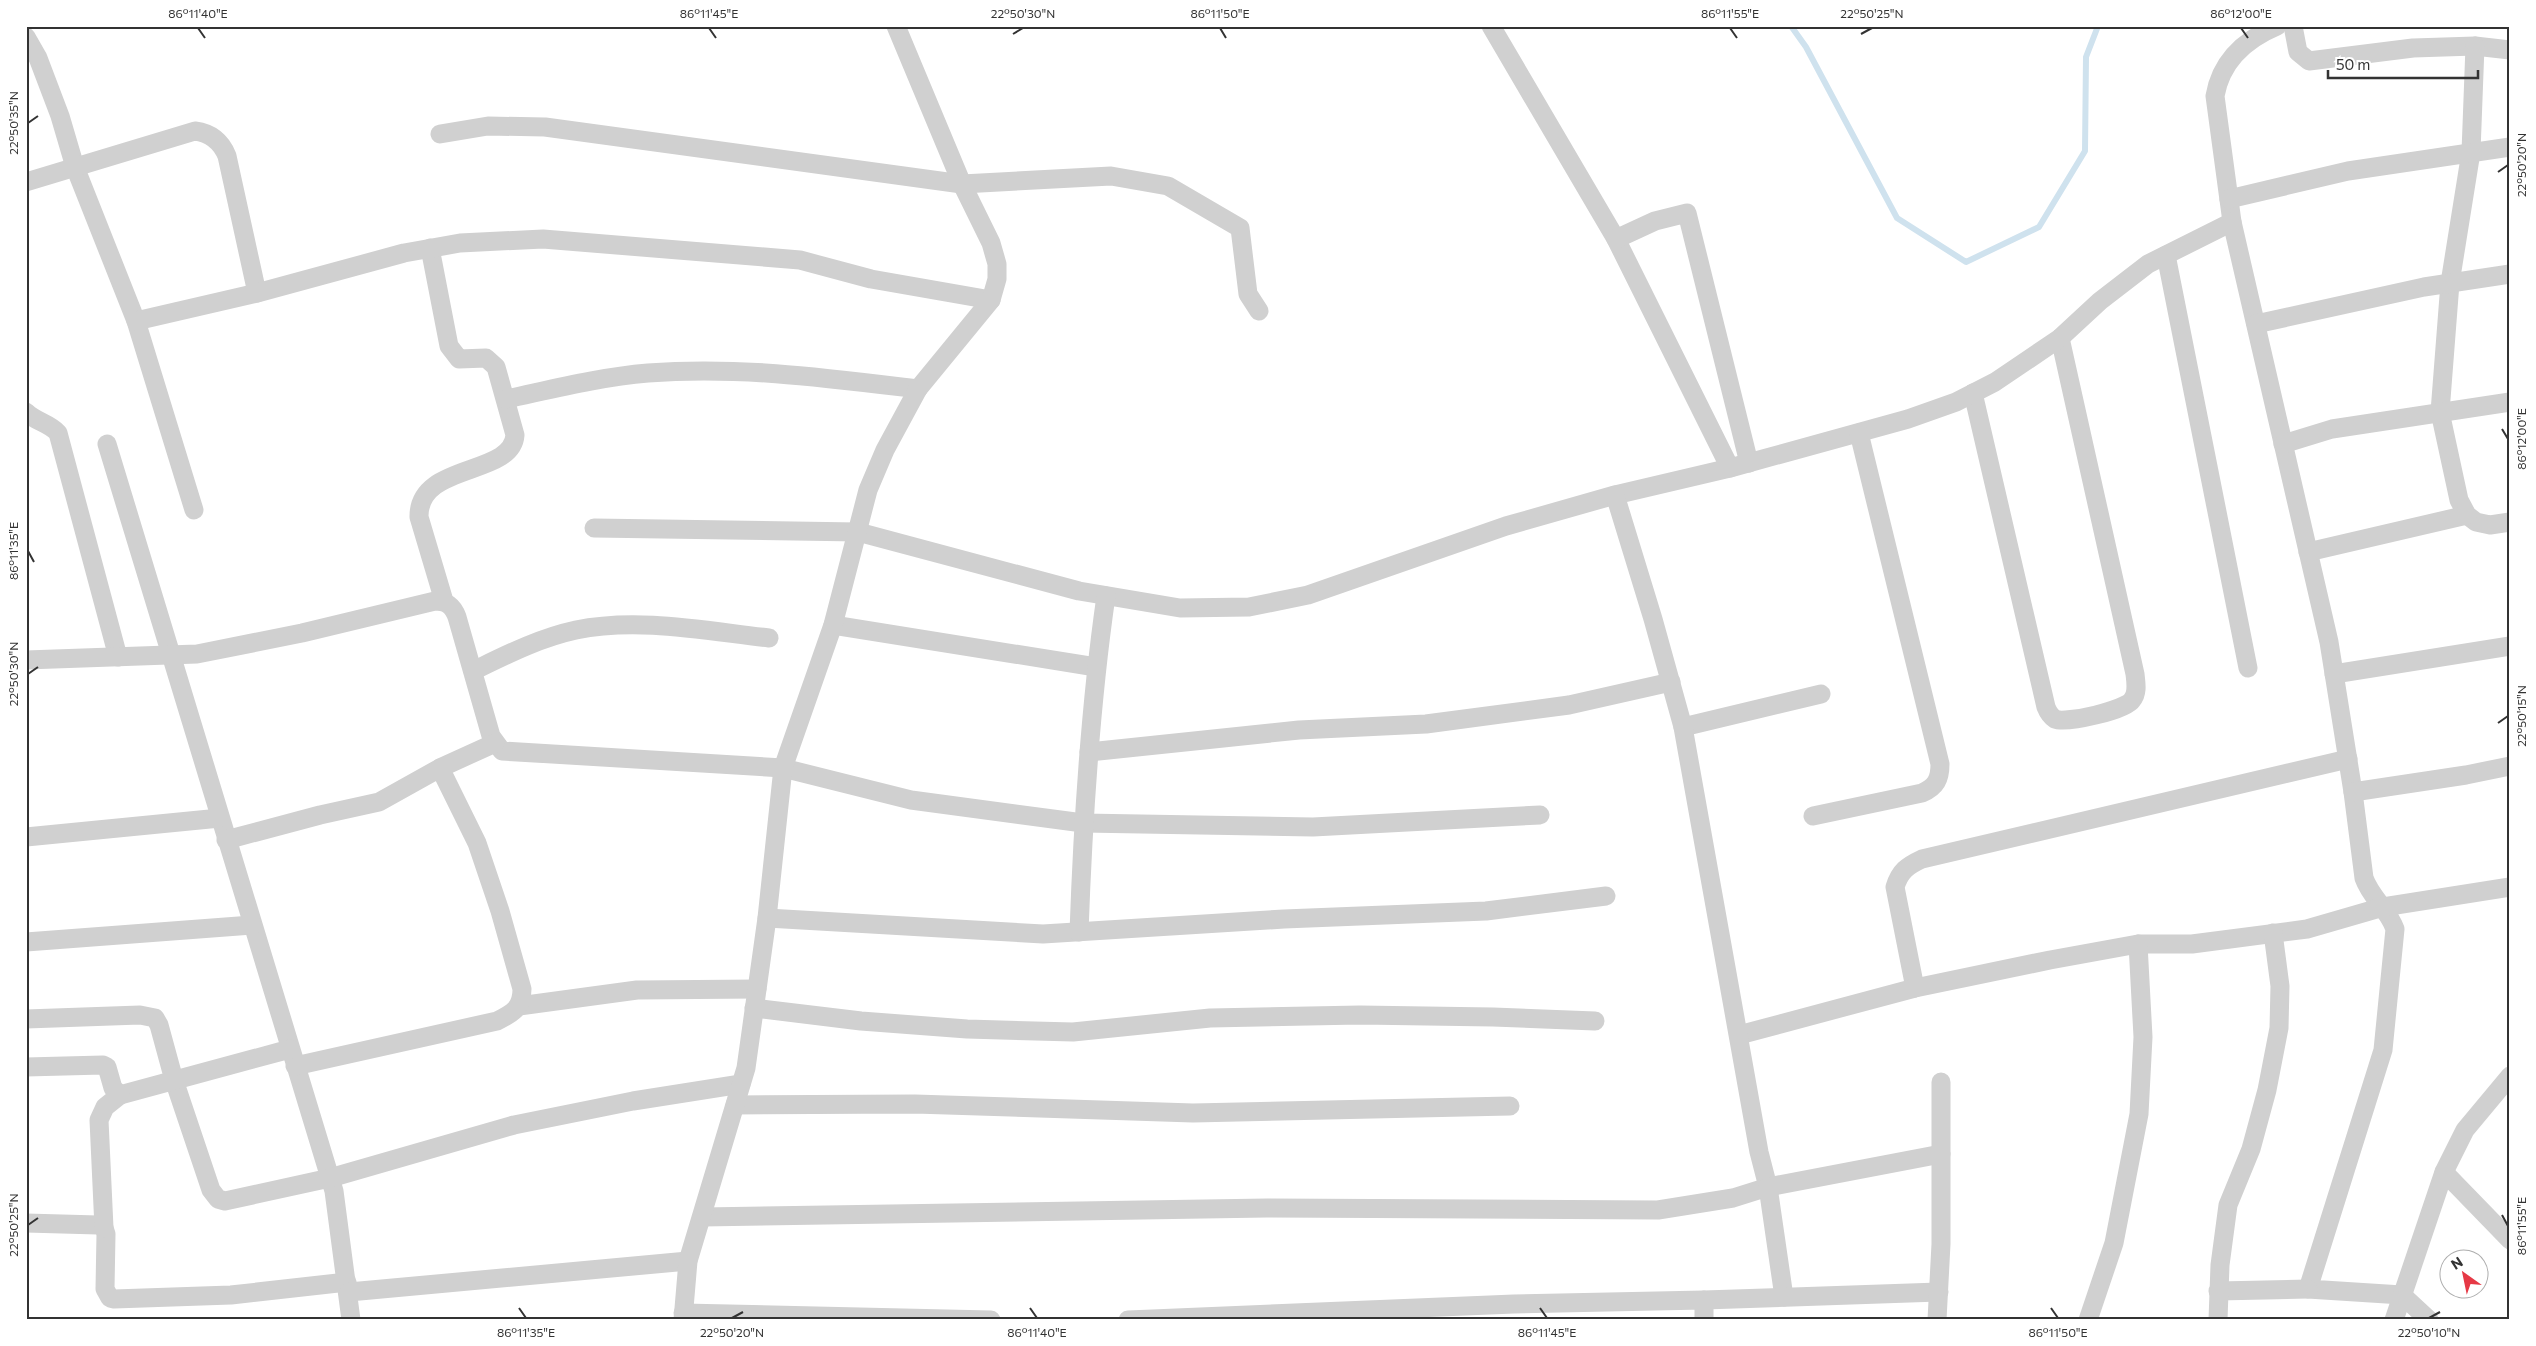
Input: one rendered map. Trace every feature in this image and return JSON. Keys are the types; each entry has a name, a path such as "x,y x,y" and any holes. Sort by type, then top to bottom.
{"street":[{"path":"896,26 962,184 991,243 997,264 997,279 991,300 918,389 885,450 871,482 834,626 783,768 746,1068 688,1260 683,1316 991,1320"},
{"path":"1491,26 1616,239 1730,468"},
{"path":"2278,26 2262,32 2240,48 2218,78 2215,96 2232,222 2334,674 2353,792 2364,878 2371,894 2392,918 2395,929 2383,1050 2308,1289"},
{"path":"2293,26 2298,52 2309,61 2413,48 2475,46 2510,50"},
{"path":"26,37 38,58 51,91 75,167 136,321 194,510"},
{"path":"2475,46 2471,152 2450,283 2440,412 2458,500 2467,515 2476,522 2490,525 2510,522"},
{"path":"440,134 488,126 545,127 962,184 1111,176 1168,186 1240,228 1248,294 1259,311"},
{"path":"26,182 195,131 205,132 216,139 224,148 257,293"},
{"path":"2229,199 2348,171 2510,147"},
{"path":"1616,239 1655,221 1688,213 1750,463"},
{"path":"594,528 858,532 1079,591 1106,596 1180,608 1258,605 1308,595 1506,526 1615,495 1750,463 1858,433 1948,405 1995,382 2060,338 2100,301 2148,264 2232,222"},
{"path":"136,321 257,293 404,253 460,243 544,239 800,260 871,279 991,300"},
{"path":"430,248 453,354 459,359 480,357 491,362 496,367 515,435 511,448 505,454 434,486 424,494 419,505 419,517 444,601 455,611 495,743 502,751 510,753 783,768 911,800 1083,823 1313,827 1540,816"},
{"path":"2166,255 2248,668"},
{"path":"2256,324 2450,283 2510,274"},
{"path":"1973,393 2049,714 2063,721 2122,709 2131,702 2135,695 2135,674 2060,338"},
{"path":"506,399 582,383 648,373 729,370 811,375 918,389"},
{"path":"2283,444 2332,429 2510,402"},
{"path":"26,413 34,419 51,425 58,433 118,657"},
{"path":"1813,816 1922,793 1931,789 1940,775 1940,764 1858,433"},
{"path":"107,444 334,1192 351,1320"},
{"path":"1615,495 1683,727 1759,1152 1768,1187 1784,1297"},
{"path":"2308,552 2467,515"},
{"path":"1080,932 1083,823 1096,667 1106,596"},
{"path":"26,660 206,652 302,633 435,601 444,601"},
{"path":"473,671 528,645 576,630 602,627 629,624 769,638"},
{"path":"834,626 1096,667"},
{"path":"2334,674 2510,646"},
{"path":"1089,752 1299,730 1426,724 1569,705 1671,682"},
{"path":"1683,727 1821,694"},
{"path":"226,840 320,815 379,802 440,768 495,743"},
{"path":"1916,988 1895,887 1900,872 1910,865 1922,859 2348,759"},
{"path":"2353,792 2466,775 2510,766"},
{"path":"440,768 476,843 492,885 522,990 519,1006 512,1014 497,1021 174,1080 120,1095 105,1107 99,1120 104,1228 106,1234 105,1289 110,1298 232,1295 688,1260"},
{"path":"26,837 220,818"},
{"path":"1739,1035 1916,988 2138,944 2192,944 2307,929 2383,907 2510,887"},
{"path":"766,918 1043,934 1284,919 1486,911 1606,896"},
{"path":"26,942 252,925"},
{"path":"2218,1320 2218,1291 2228,1206 2251,1149 2267,1090 2279,1028 2280,986 2273,933"},
{"path":"2088,1320 2114,1243 2139,1114 2143,1037 2138,944"},
{"path":"519,1006 638,990 756,989"},
{"path":"754,1008 890,1023 967,1029 1073,1032 1210,1018 1360,1015 1493,1016 1595,1021"},
{"path":"26,1019 140,1015 155,1018 159,1025 174,1080 212,1190 218,1199 225,1201 330,1178 514,1125 633,1101 741,1084"},
{"path":"26,1067 103,1065 107,1067 113,1088 120,1095"},
{"path":"2394,1320 2444,1172 2465,1130 2508,1081"},
{"path":"1937,1320 1939,1292 1941,1082"},
{"path":"735,1105 915,1104 1193,1113 1510,1106"},
{"path":"702,1217 1267,1208 1658,1210 1733,1198 1768,1187 1941,1154"},
{"path":"2444,1172 2510,1240"},
{"path":"26,1223 98,1225 104,1228"},
{"path":"2218,1291 2308,1289 2402,1295 2429,1320"},
{"path":"1128,1320 1514,1304 1939,1292"},
{"path":"1704,1300 1704,1320"}],"waterway":[{"path":"1791,26 1806,47 1897,218 1966,262 2039,227 2085,151 2086,57 2098,26"}]}
